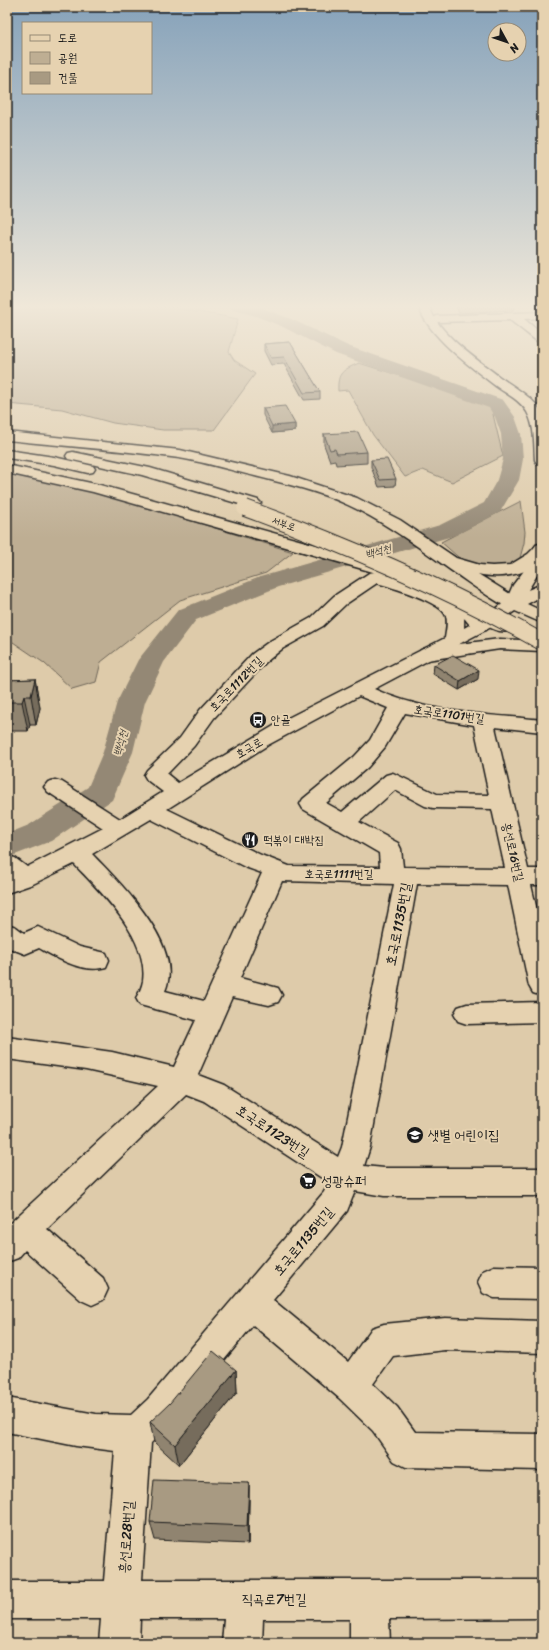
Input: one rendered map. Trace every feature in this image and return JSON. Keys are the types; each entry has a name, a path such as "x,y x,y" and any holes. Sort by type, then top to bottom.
{"main road":[{"path":"501,384 526,402 533,410 539,424 542,460"},
{"path":"511,384 542,408"},
{"path":"7,436 180,454 285,479 352,501 374,512 436,552 481,585 542,618"},
{"name":"서부로","path":"7,446 60,453 183,481 249,506 414,575 493,614 542,642"},
{"name":"서부로","path":"7,454 69,465 249,506 365,544 471,591 542,629"},
{"path":"7,469 95,488 296,543 379,573 451,602 486,623 542,646"},
{"path":"436,552 466,567 501,571 519,568 527,564 535,559 542,548"},
{"path":"514,604 521,585 531,573 542,548"},
{"path":"379,573 395,582 447,605 454,613 456,619 453,629 454,640"},
{"name":"호국로1112번길","path":"178,793 154,775 187,742 207,714 247,670 276,645 317,622 340,600 379,573"},
{"name":"호국로","path":"12,874 77,853 120,829 266,738 486,623 514,604 542,589"},
{"path":"427,654 500,644 542,646"},
{"name":"호국로1101번길","path":"359,689 387,703 438,714 542,726"},
{"path":"399,706 378,743 360,762 311,804 344,823 393,780 433,801 502,802"},
{"name":"흥선로16번길","path":"483,719 542,986"},
{"path":"55,788 120,829"},
{"name":"호국로1111번길","path":"151,810 195,833 287,874 542,877"},
{"name":"호국로1135번길","path":"134,1432 139,1431 160,1411 336,1201 356,1147 399,875 390,849 344,823"},
{"path":"77,853 122,900 152,950 156,980 149,998 212,1013"},
{"path":"92,1289 16,1238 181,1082 276,869"},
{"path":"7,933 13,939 25,945 38,936 75,956 97,960"},
{"path":"224,985 269,995"},
{"path":"467,1014 542,1012"},
{"name":"호국로1123번길","path":"7,1048 135,1069 214,1093 336,1172 359,1180 384,1182 542,1182"},
{"path":"494,1282 542,1283"},
{"path":"251,1303 351,1386 385,1419 406,1449 542,1452"},
{"path":"351,1386 384,1340 445,1334 542,1337"},
{"path":"7,1415 90,1431 118,1434 134,1432"},
{"name":"흥선로28번길","path":"119,1643 134,1432"},
{"path":"242,1643 244,1599"},
{"path":"369,1599 370,1643"},
{"name":"직곡로7번길","path":"7,1600 542,1599"}],"green space":[{"path":"7,384 248,384 214,430 163,430 113,423 62,409 7,404"},
{"path":"426,384 491,406 503,456 452,482 423,470 405,477 373,435 348,390 338,391 338,385"},
{"path":"7,472 52,478 293,552 266,573 180,600 101,662 96,682 72,689 44,663 7,638"},
{"path":"521,501 525,532 520,558 503,568 465,563 441,542"}],"building":[{"path":"299,384 315,384 320,392 304,393"},
{"path":"285,406 295,424 272,426 263,408"},
{"path":"358,432 367,452 337,454 335,449 330,450 324,434"},
{"path":"387,459 396,479 380,480 371,460"},
{"path":"453,655 479,670 460,681 434,665"},
{"path":"35,679 31,696 24,696 22,702 7,702 7,680"},
{"path":"213,1351 236,1370 175,1445 150,1422 170,1403"},
{"path":"154,1480 249,1483 247,1526 150,1522"}],"waterway":[{"name":"백석천","path":"7,847 40,833 101,793 118,752 131,702 151,660 187,615 269,582 448,530 492,507 508,480 513,459 511,434 505,417 496,404 439,384"}],"place":[{"name":"안골","path":"258,720"},
{"name":"떡볶이 대박집","path":"250,840"},
{"name":"샛별 어린이집","path":"415,1135"},
{"name":"성광슈퍼","path":"308,1181"}]}
